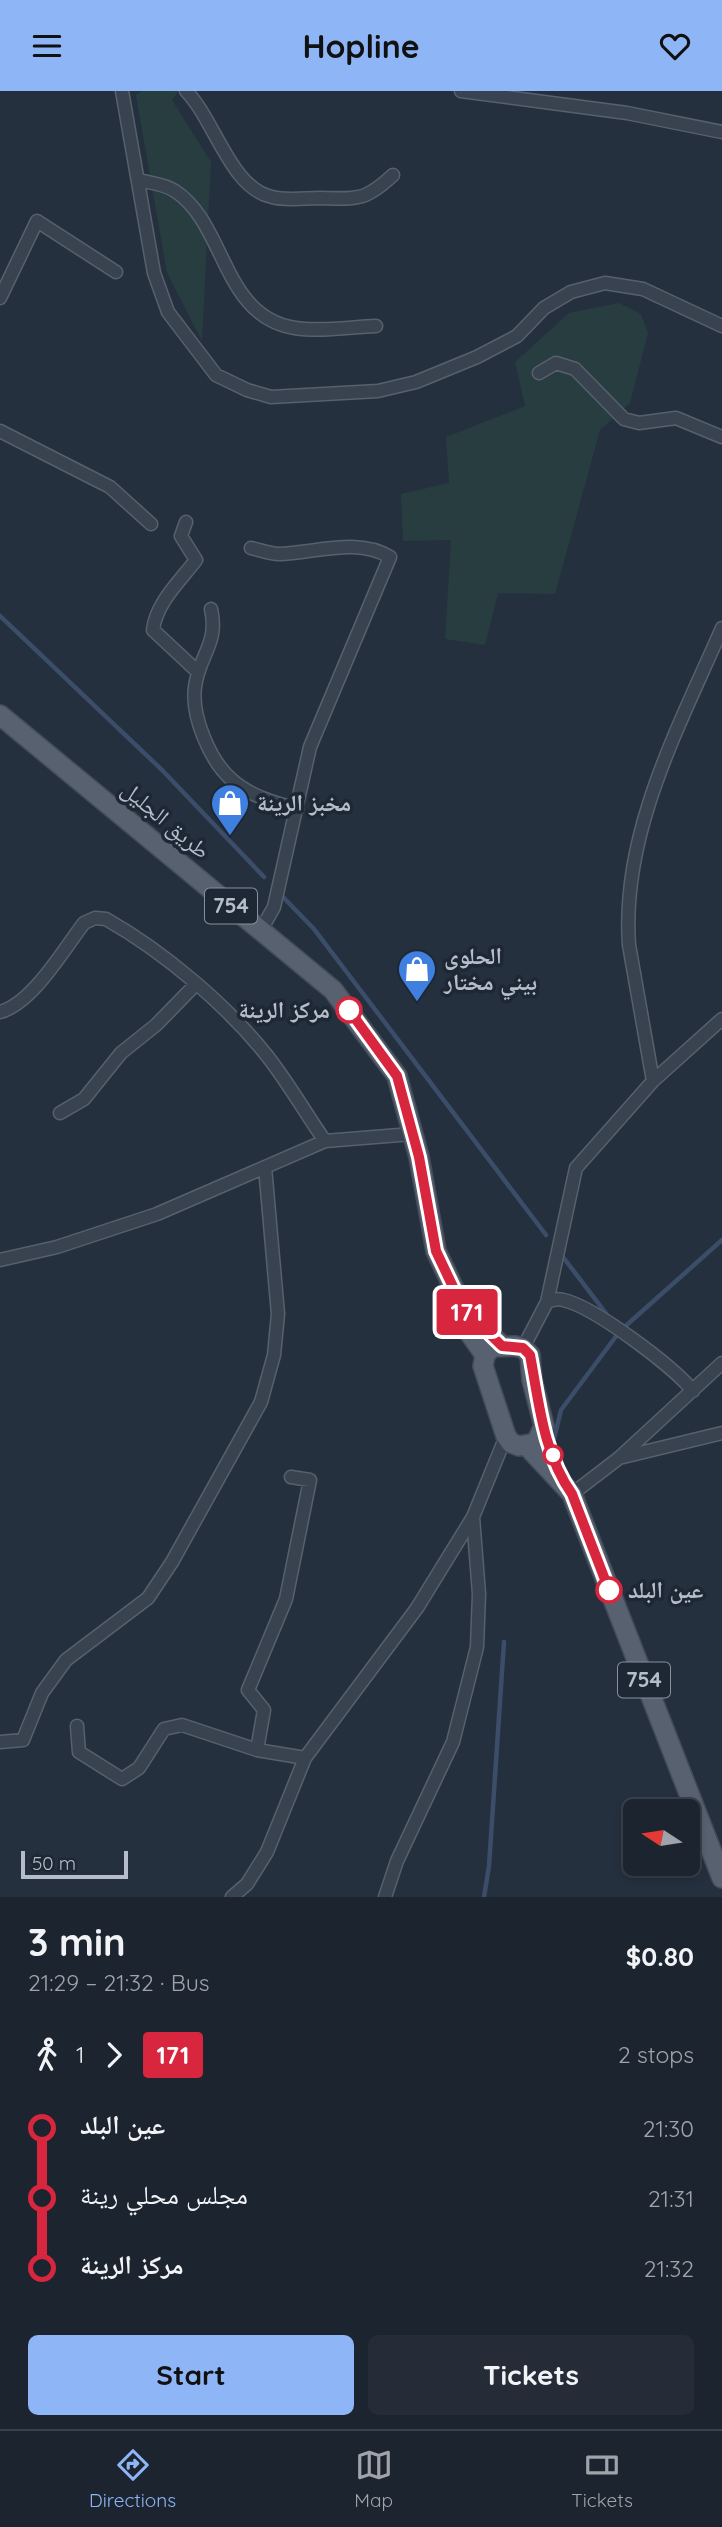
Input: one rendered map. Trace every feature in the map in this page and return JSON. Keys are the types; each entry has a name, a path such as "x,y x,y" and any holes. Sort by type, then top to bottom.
{"main road":[{"name":"طريق الجليل","path":"0,715 333,990 365,1029 397,1076 412,1134 412,1166 429,1260 455,1317 494,1350"},
{"path":"523,1348 530,1355 543,1431 536,1443 527,1445 511,1443 506,1436 497,1402 485,1380 494,1350 523,1348"},
{"name":"754","path":"543,1431 722,1878"},
{"name":"754","path":"527,1445 568,1488"}],"street":[{"path":"122,91 154,273 169,312 216,375 247,390 271,397 378,391 416,381 477,357 517,336 544,307 571,292 605,282 643,289 722,326"},
{"path":"186,91 198,103 250,188 272,197 354,199 372,194 393,175"},
{"path":"461,91 627,113 722,132"},
{"path":"139,180 175,191 193,208 239,290 254,309 295,328 376,326"},
{"path":"0,298 37,221 116,272"},
{"path":"539,373 556,363 575,369 624,419 639,423 676,418 722,437"},
{"path":"0,431 110,487 151,524"},
{"path":"186,522 181,536 196,560 165,600 154,620 153,630 198,672"},
{"path":"251,548 276,554 355,547 381,552 390,557 310,747 274,907 261,930"},
{"path":"211,609 215,627 209,651 198,672 194,706 220,765 231,780 249,792 297,809"},
{"path":"653,1081 627,924 636,851 656,780 722,628"},
{"path":"0,1011 9,1009 27,995 84,923 95,918 106,919 197,984 238,1022 269,1058 325,1141"},
{"path":"60,1113 84,1099 121,1053 156,1025 197,984"},
{"path":"523,1348 547,1302 576,1168 653,1081 722,1019"},
{"path":"0,1260 57,1247 157,1214 325,1141 412,1134"},
{"path":"0,1742 23,1740 42,1693 66,1660 148,1598 172,1562 261,1402 274,1355 278,1314 265,1167"},
{"path":"547,1302 559,1299 573,1303 606,1323 680,1375 693,1391"},
{"path":"568,1488 619,1458 722,1363"},
{"path":"619,1458 722,1433"},
{"path":"232,1897 247,1884 267,1852 305,1758 417,1608 472,1517 506,1436"},
{"path":"257,1750 264,1710 248,1690 286,1599 310,1481 291,1477"},
{"path":"385,1897 397,1861 453,1742 477,1647 480,1594 472,1517"},
{"path":"77,1726 79,1752 122,1779 139,1768 164,1729 182,1725 257,1750 305,1758"}],"green space":[{"path":"142,91 179,91 172,100 211,162 202,341 167,273 136,95"},
{"path":"619,303 641,314 648,333 630,403 600,430 555,594 498,593 485,645 445,639 451,540 403,541 401,494 449,483 446,437 525,406 515,362 569,313"}],"waterway":[{"path":"0,616 162,770 264,877"},
{"path":"282,896 314,929 546,1235"},
{"path":"554,1439 561,1410 620,1331 722,1240"},
{"path":"563,1257 611,1320"},
{"path":"484,1897 489,1866 504,1642"}],"bus line":[{"name":"171","path":"349,1010 397,1076 419,1157 436,1251 463,1308 502,1346 523,1348 530,1355 532,1380 541,1409 543,1431 564,1482 572,1494 609,1590"}],"place":[{"name":"مخبز الرينة","path":"230,837"},
{"name":"الحلوى بيني مختار","path":"417,1003"},
{"name":"مركز الرينة","path":"349,1010"},
{"name":"عين البلد","path":"609,1590"}]}
